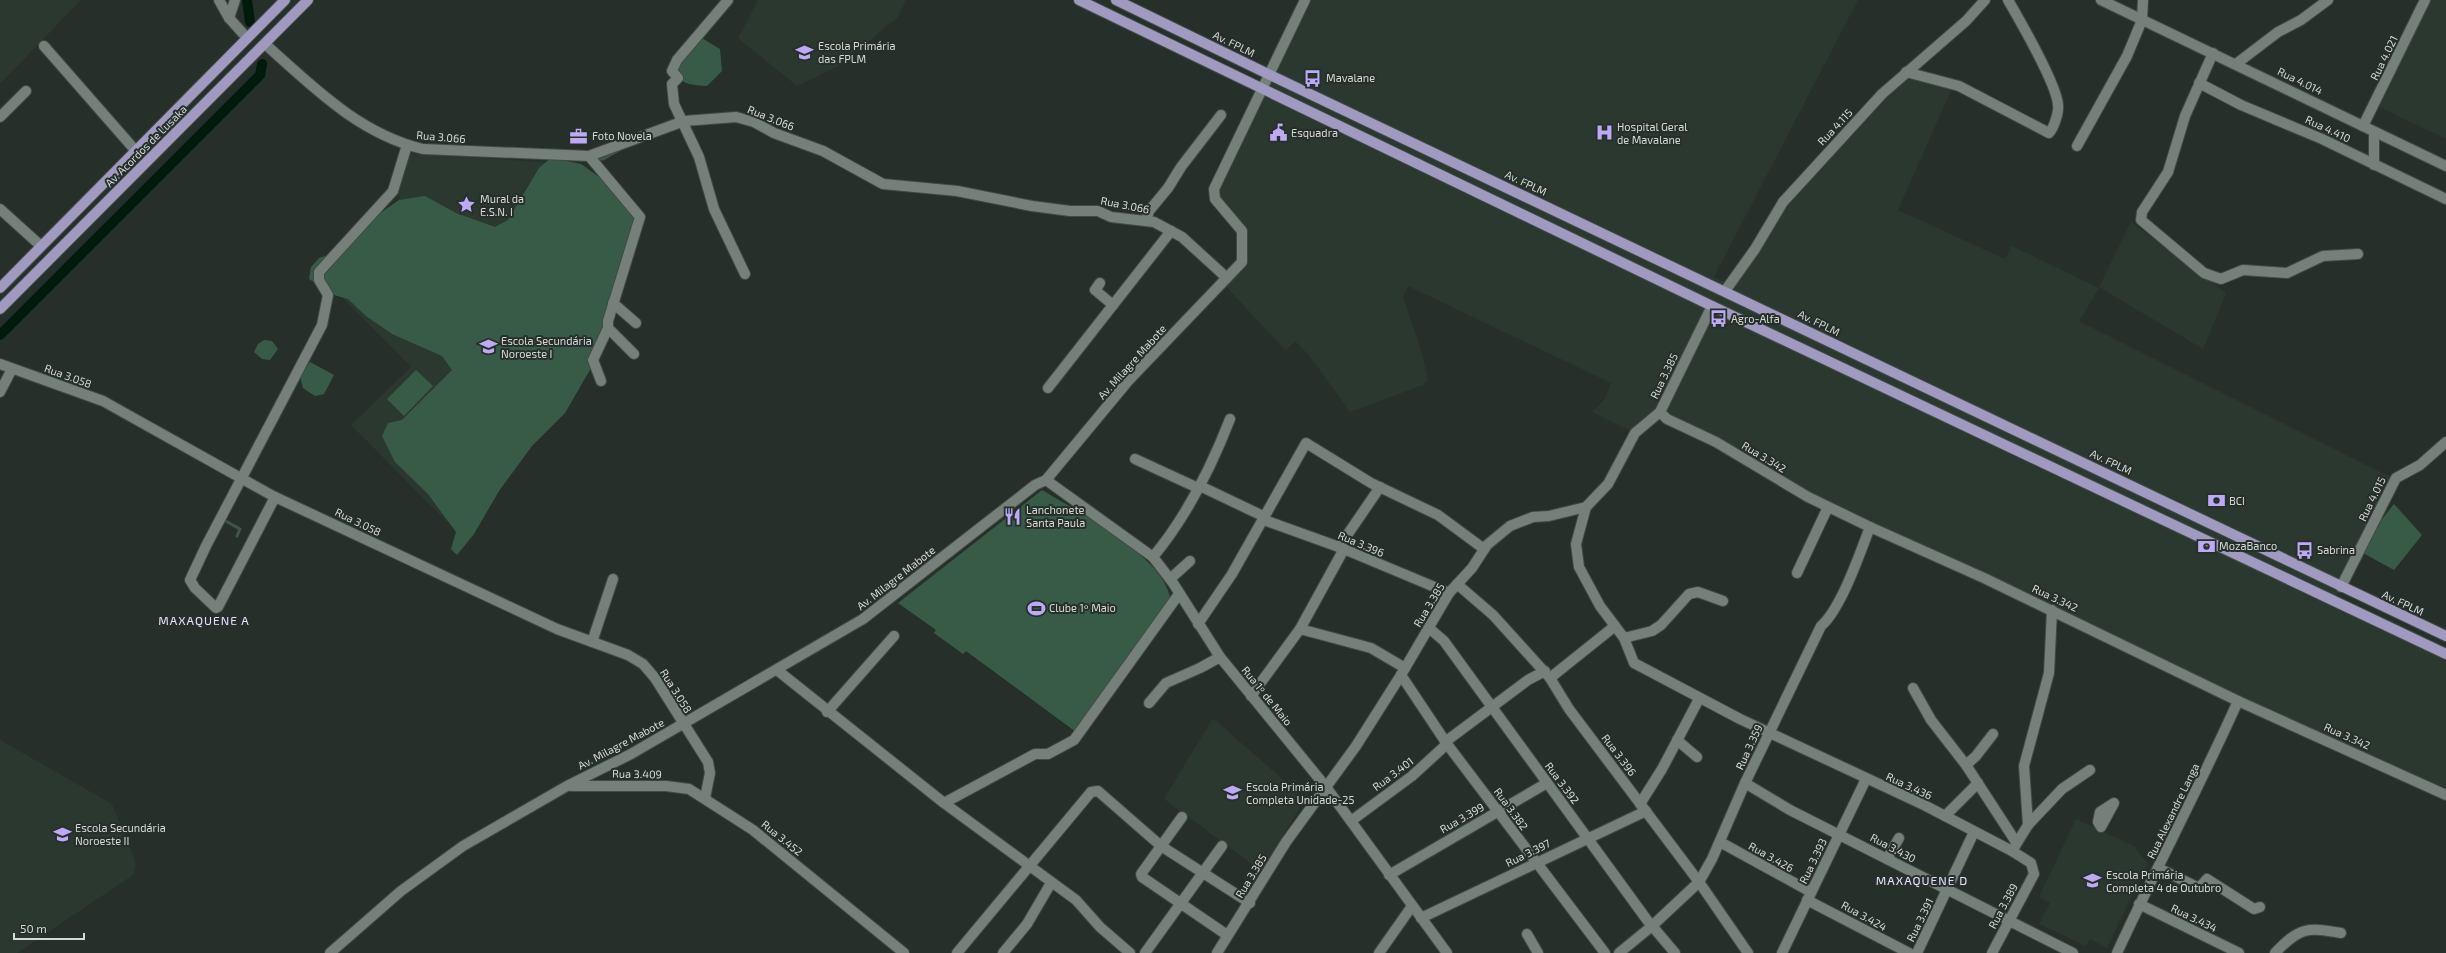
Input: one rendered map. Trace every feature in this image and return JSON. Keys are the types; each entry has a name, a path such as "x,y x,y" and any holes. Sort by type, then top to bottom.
{"main road":[{"name":"Av. Acordos de Lusaka","path":"0,288 285,0"},
{"name":"Av. Acordos de Lusaka","path":"0,310 308,0"},
{"path":"1079,0 1712,306 1770,332 2446,654"},
{"name":"Av. FPLM","path":"1116,0 2446,636"},
{"path":"1770,332 1777,316"},
{"path":"2152,515 2159,498"}],"street":[{"path":"219,0 229,18 247,38"},
{"path":"229,18 235,0"},
{"path":"728,0 699,35 697,34 683,50 672,71 678,78 672,84 674,104 684,121 699,157 714,208 745,274"},
{"name":"Av. Milagre Mabote","path":"331,953 429,869 507,820 567,786 596,773 682,725 863,620 1035,485 1046,480 1129,380 1242,262 1242,231 1215,199 1214,189 1268,74 1305,0"},
{"path":"1906,72 1959,86 2049,133 2059,106 2058,101 2051,82 2008,0"},
{"name":"Rua 4.014","path":"2101,0 2446,166"},
{"path":"2076,146 2127,56 2142,20 2143,0"},
{"path":"2236,64 2278,32 2301,20 2328,0"},
{"name":"Rua 4.021","path":"2363,126 2425,0"},
{"name":"Rua 4.115","path":"1725,291 1755,249 1783,202 1848,130 1906,72 1943,42 1987,1"},
{"name":"Rua 3.066","path":"265,44 309,84 345,113 407,145 423,149 589,156 684,121 736,117 754,122 774,133 823,151 883,184 957,191 1026,205 1070,211 1098,211 1111,217 1154,222 1182,237 1227,278"},
{"path":"44,46 135,150"},
{"path":"2213,53 2185,116 2168,172 2142,212 2142,222 2204,273 2216,279 2226,278 2243,270 2287,273 2323,256 2358,254"},
{"name":"Rua 4.410","path":"2199,83 2241,105 2322,139 2446,200"},
{"path":"0,117 26,91"},
{"path":"1146,221 1158,200 1221,115"},
{"path":"2374,132 2374,164"},
{"path":"275,497 232,584 216,608 195,588 190,580 322,325 328,295 319,280 319,272 393,190 407,145"},
{"path":"589,156 599,170 640,217 613,303 608,321 608,328 593,360 601,381"},
{"path":"0,209 41,246"},
{"path":"1048,388 1171,231"},
{"path":"1100,283 1095,290 1113,305"},
{"path":"613,303 636,323"},
{"name":"Rua 3.385","path":"1217,953 1227,935 1250,903 1286,842 1356,746 1404,672 1449,593 1472,568 1484,549 1496,536 1518,521 1586,507 1608,484 1635,433 1660,412 1712,306"},
{"path":"608,328 634,354"},
{"name":"Rua 3.058","path":"0,364 103,401 241,480 275,497 550,626 628,655 643,664 665,692 682,725"},
{"path":"0,392 12,369"},
{"name":"Rua 3.342","path":"1660,412 1666,419 1716,442 1828,507 2052,610 2238,701 2446,794"},
{"path":"1153,557 1174,530 1199,487 1230,418"},
{"name":"Rua 4.015","path":"2342,586 2396,478 2420,465 2446,442"},
{"path":"1198,624 1220,594 1306,443 1380,487 1395,493 1428,512 1438,515 1484,549"},
{"name":"Rua 3.396","path":"1135,459 1264,518 1449,593"},
{"name":"Rua 1º de Maio","path":"1046,480 1153,557 1170,579 1220,657 1326,787 1447,953"},
{"path":"1251,696 1300,629 1341,548 1380,487"},
{"name":"Rua 3.436","path":"1586,507 1576,544 1579,567 1600,606 1624,638 1634,663 1769,734 1809,750 1866,779 1945,816 1974,832 2014,847 2031,863 2034,869"},
{"path":"1797,573 1828,507"},
{"name":"Rua 3.359","path":"1619,953 1652,926 1699,882 1720,842 1745,783 1821,626 1828,620 1841,595 1870,527"},
{"path":"1170,579 1190,561"},
{"path":"592,642 613,579"},
{"name":"Rua 3.396","path":"1457,584 1493,615 1548,674 1570,709 1699,882 1748,953"},
{"path":"1624,638 1657,628 1689,594 1698,592 1723,601"},
{"path":"944,803 1036,754 1048,754 1074,740 1179,594"},
{"path":"2028,825 2024,766 2032,742 2049,673 2052,610"},
{"name":"Rua 3.401","path":"1351,821 1412,776 1446,743 1491,707 1528,680 1548,674 1616,626"},
{"name":"Rua 3.392","path":"1429,628 1444,641 1546,783 1652,926 1675,953"},
{"path":"1300,629 1365,646 1404,672"},
{"path":"826,712 894,636"},
{"path":"1149,703 1166,683 1200,668 1220,657"},
{"path":"777,670 826,712 944,803 1076,900 1100,927 1130,953"},
{"name":"Rua 3.382","path":"1404,672 1446,743 1605,953"},
{"path":"1913,688 1931,720 1978,783 2014,847 2028,825 2062,789 2090,770"},
{"path":"1643,807 1699,698"},
{"name":"Rua Alexandre Langa","path":"2117,953 2139,904 2198,790 2238,701"},
{"path":"682,725 710,768 704,798"},
{"path":"1966,765 1992,734"},
{"path":"1677,740 1697,757"},
{"name":"Rua 3.393","path":"1782,953 1866,779"},
{"name":"Rua 3.399","path":"1389,875 1546,783"},
{"name":"Rua 3.430","path":"1745,783 1790,810 2073,953"},
{"path":"1945,816 1978,783"},
{"name":"Rua 3.409","path":"567,786 666,786 689,789 704,798"},
{"path":"957,953 1028,866 1091,792 1095,790 1162,846 1250,903"},
{"name":"Rua 3.452","path":"704,798 753,830 902,952"},
{"name":"Rua 3.397","path":"1421,918 1588,838 1643,807"},
{"path":"1182,817 1141,874 1142,877 1227,935"},
{"name":"Rua 3.391","path":"1917,953 1974,832"},
{"path":"1887,859 1899,838"},
{"name":"Rua 3.426","path":"1720,842 1809,896"},
{"path":"1145,953 1222,846"},
{"path":"2158,868 2199,888 2207,879 2254,909 2260,907"},
{"name":"Rua 3.389","path":"1992,953 2034,874 2034,869"},
{"path":"1003,953 1027,924 1051,883"},
{"name":"Rua 3.424","path":"1809,896 1910,953"},
{"name":"Rua 3.434","path":"2139,904 2238,953"},
{"path":"1379,953 1412,906"},
{"path":"2275,953 2286,942 2310,928 2341,933"},
{"path":"1527,934 1538,953"}],"shaded area":[{"path":"0,0 81,0 0,84"},
{"name":"Escola Primária das FPLM","path":"758,0 906,0 898,17 839,66 797,86 738,38"},
{"path":"1305,0 1858,0 1714,277 1730,284 1773,220 1906,72 1954,84 1898,210 2005,259 2012,246 2099,288 2079,321 2394,479 2334,602 2446,654 2446,795 1870,527 1660,412 1635,433 1592,412 1604,400 1612,381 1611,383 1408,286 1403,297 1421,350 1428,379 1423,385 1350,412 1308,354 1295,341 1286,351 1223,283 1242,262 1242,231 1215,199 1247,117"},
{"path":"2430,0 2446,0 2446,139 2379,107"},
{"name":"Escola Secundária Noroeste I","path":"407,153 584,165 636,219 462,537 351,425 411,367 323,278 400,198 397,191 401,182"},
{"path":"2131,222 2226,293 2203,349 2099,287"},
{"name":"Escola Primária Completa Unidade-25","path":"1213,718 1305,799 1261,871 1164,799"},
{"name":"Escola Secundária Noroeste II","path":"0,740 112,804 136,863 133,875 17,953 0,953"},
{"name":"Escola Primária Completa 4 de Outubro","path":"2076,819 2136,847 2135,849 2148,863 2107,948 2090,939 2086,946 2039,924 2050,903 2039,897"}],"green space":[{"path":"695,34 720,49 722,71 707,86 689,84 680,80 668,66 677,51"},
{"name":"Escola Secundária Noroeste I","path":"551,158 581,164 624,195 636,212 591,368 565,413 532,446 499,491 474,534 457,555 451,549 456,532 428,494 395,462 382,436 388,423 402,420 452,370 442,356 392,334 366,316 348,299 334,295 309,279 311,267 319,258 340,251 369,221 399,200 425,196 456,213 495,227 508,220 539,168"},
{"path":"264,340 272,341 278,349 270,360 262,359 254,352 258,344"},
{"path":"310,362 334,375 324,394 315,396 303,388 300,377"},
{"path":"416,370 433,386 404,416 387,399"},
{"name":"Clube 1º Maio","path":"1042,490 1097,523 1137,552 1153,568 1165,584 1171,601 1076,732 966,651 963,654 934,633 936,630 898,603"},
{"path":"2394,504 2422,535 2394,570 2363,553 2375,528"}],"waterway":[{"path":"247,0 250,22"},
{"path":"247,0 250,22"},
{"path":"0,335 260,75 262,64"},
{"path":"595,159 603,159 619,150"},
{"path":"222,519 240,529 237,536"}],"place":[{"name":"Escola Primária das FPLM","path":"805,52"},
{"name":"Mavalane","path":"1313,78"},
{"name":"Esquadra","path":"1278,133"},
{"name":"Hospital Geral de Mavalane","path":"1604,133"},
{"name":"Foto Novela","path":"579,136"},
{"name":"Mural da E.S.N. I","path":"467,205"},
{"name":"Agro-Alfa","path":"1718,319"},
{"name":"Escola Secundária Noroeste I","path":"488,347"},
{"name":"BCI","path":"2216,501"},
{"name":"Lanchonete Santa Paula","path":"1013,516"},
{"name":"MozaBanco","path":"2206,546"},
{"name":"Sabrina","path":"2304,550"},
{"name":"Clube 1º Maio","path":"1036,608"},
{"name":"Escola Primária Completa Unidade-25","path":"1233,793"},
{"name":"Escola Secundária Noroeste II","path":"62,834"},
{"name":"Escola Primária Completa 4 de Outubro","path":"2093,881"}],"district":[{"name":"MAXAQUENE A","path":"204,621"},
{"name":"MAXAQUENE D","path":"1922,881"}]}
